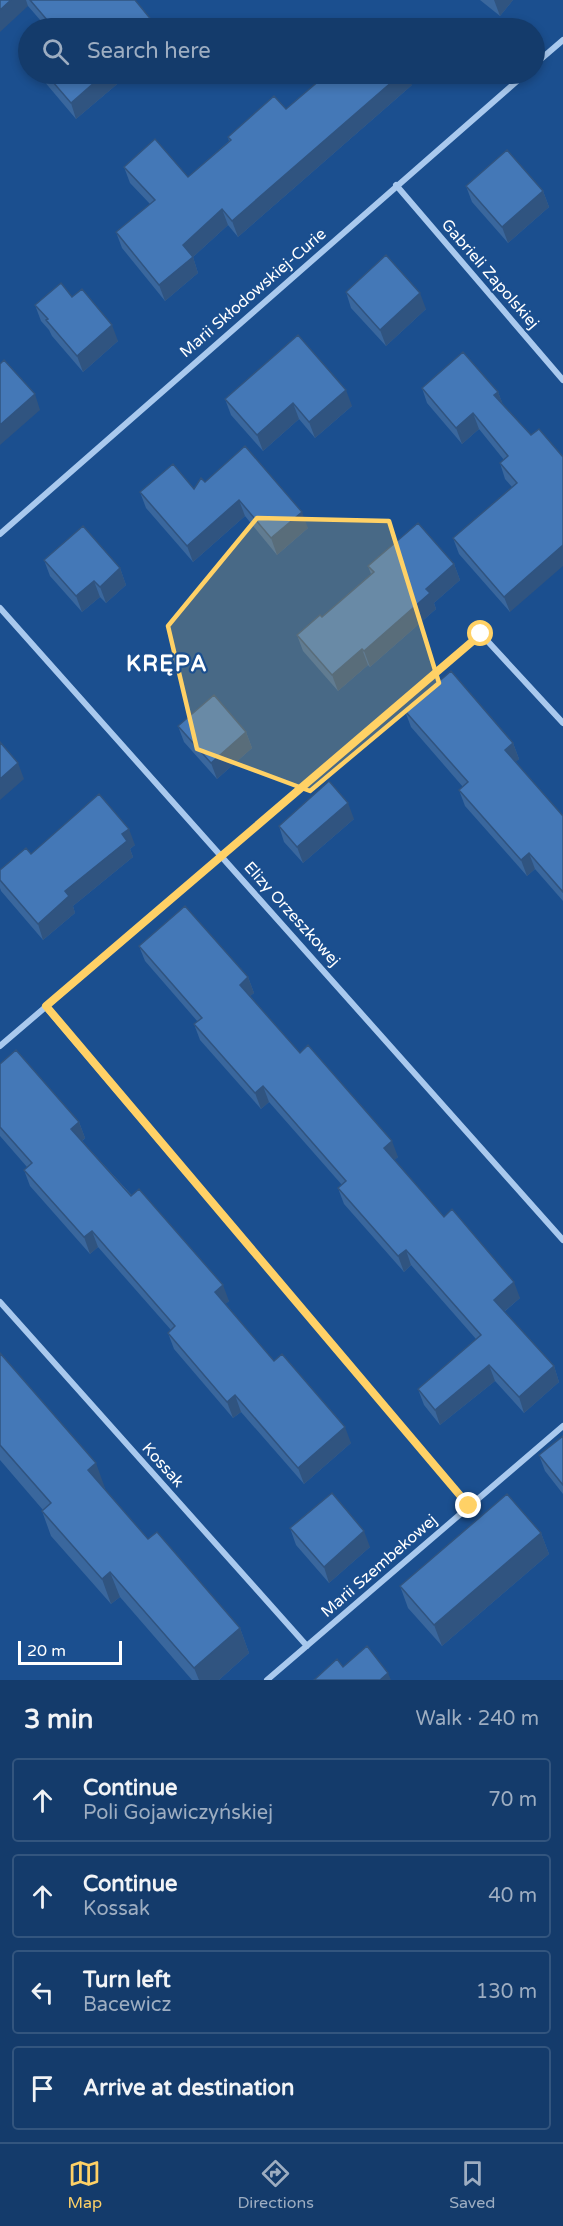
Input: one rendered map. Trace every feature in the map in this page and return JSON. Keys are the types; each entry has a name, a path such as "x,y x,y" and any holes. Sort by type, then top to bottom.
{"street":[{"path":"545,56 563,40"},
{"name":"Marii Skłodowskiej-Curie","path":"0,534 513,84"},
{"name":"Gabrieli Zapolskiej","path":"396,185 563,381"},
{"name":"Elizy Orzeszkowej","path":"0,608 563,1240"},
{"path":"0,1046 481,634 563,723"},
{"path":"46,1006 469,1506"},
{"name":"Kossak","path":"0,1302 307,1646"},
{"name":"Marii Szembekowej","path":"267,1680 563,1426"}],"highlighted area":[{"path":"257,518 389,521 439,683 310,791 197,749 168,626"}],"building":[{"path":"0,0 11,0 0,10"},
{"path":"30,0 135,0 150,18 45,18"},
{"path":"55,84 93,84 71,103"},
{"path":"315,84 390,84 232,221 222,209 183,245 193,257 159,285 116,232 155,200 124,167 155,139 188,177 231,140 228,137 274,96 286,109"},
{"path":"507,150 543,191 502,227 466,186"},
{"path":"386,255 420,293 380,330 346,292"},
{"path":"61,283 72,297 82,289 112,325 77,356 35,305"},
{"path":"298,335 346,390 309,422 293,403 257,435 225,399"},
{"path":"463,352 498,392 494,395 531,435 539,429 563,457 563,545 504,597 453,538 517,483 500,463 508,456 473,413 456,428 422,388"},
{"path":"4,360 35,394 0,425 0,364"},
{"path":"245,446 302,512 271,538 239,500 187,546 140,492 173,464 194,489 201,478 205,482"},
{"path":"418,523 454,564 426,589 430,593 364,651 362,649 332,675 297,635 320,615 322,617 374,572 368,566"},
{"path":"83,526 120,568 100,587 94,581 76,596 44,560"},
{"path":"451,671 513,743 505,750 563,816 563,892 529,853 521,860 459,790 468,782 405,711"},
{"path":"214,695 246,732 211,763 178,726"},
{"path":"0,742 18,763 0,779"},
{"path":"329,781 348,803 297,847 279,826"},
{"path":"99,794 129,829 122,834 127,841 65,891 69,896 38,924 0,880 0,870 26,848 31,854"},
{"path":"185,906 248,977 240,985 300,1053 308,1045 392,1141 384,1148 444,1217 452,1209 514,1282 494,1300 554,1366 519,1397 489,1365 435,1410 418,1389 481,1335 406,1250 398,1256 338,1188 346,1181 263,1086 255,1093 194,1024 202,1018 139,946"},
{"path":"16,1050 79,1122 71,1129 131,1196 139,1189 223,1285 215,1292 274,1361 282,1354 345,1427 298,1468 235,1395 227,1402 168,1333 175,1326 92,1231 84,1237 24,1170 32,1163 0,1127 0,1064"},
{"path":"0,1353 96,1463 88,1470 148,1539 157,1532 240,1628 194,1668 110,1572 102,1579 42,1511 51,1503 0,1445"},
{"path":"563,1436 563,1485 539,1455"},
{"path":"332,1493 364,1531 324,1567 290,1528"},
{"path":"507,1494 541,1533 434,1625 400,1586"},
{"path":"367,1646 388,1673 380,1680 314,1680 337,1659 343,1667"}],"district":[{"name":"KRĘPA","path":"167,664"}],"route":[{"path":"469,1506 46,1006 481,634"}]}
